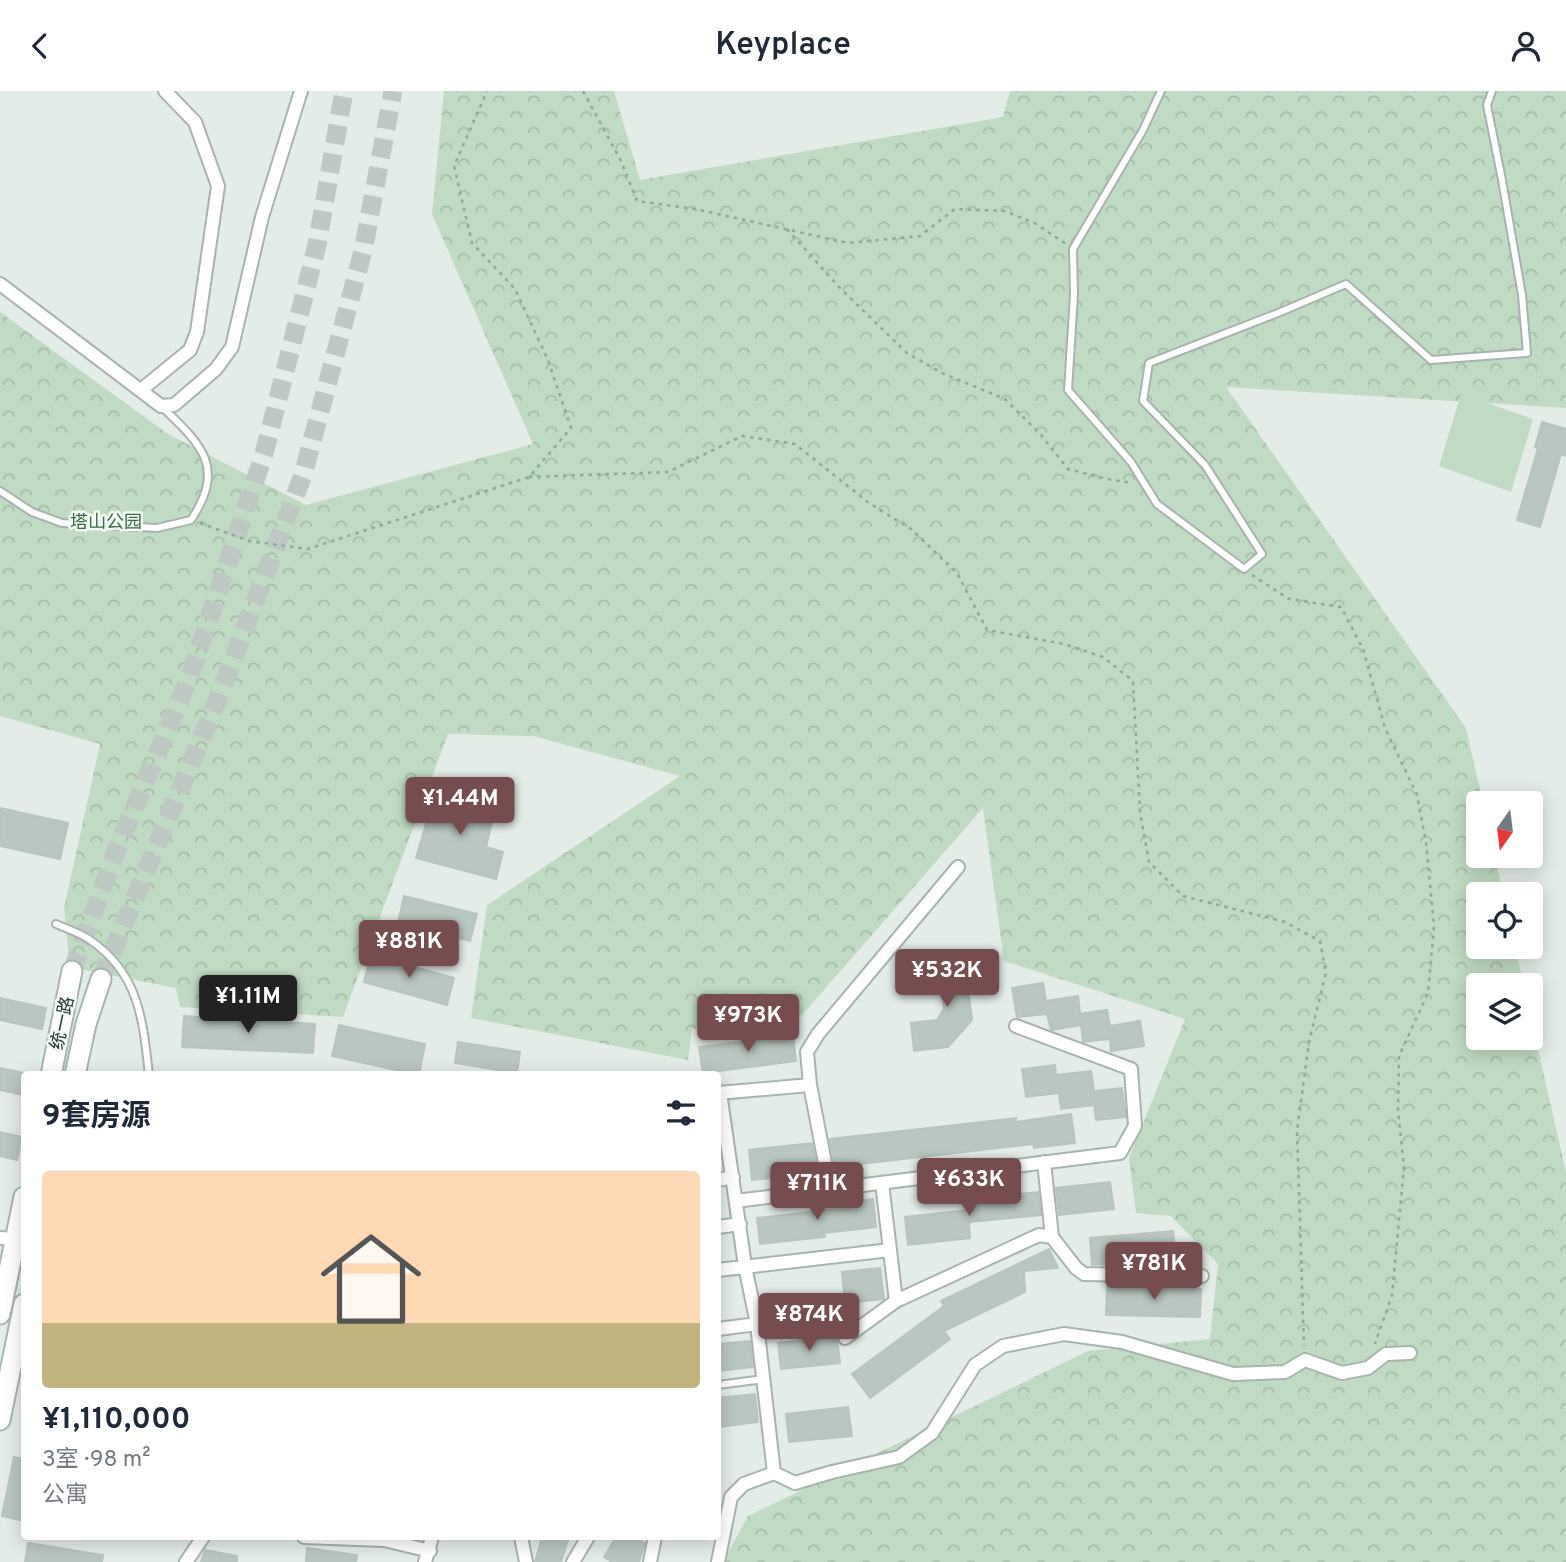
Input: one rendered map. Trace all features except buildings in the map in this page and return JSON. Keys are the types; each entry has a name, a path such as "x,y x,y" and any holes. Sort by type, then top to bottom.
{"main road":[{"name":"统一路","path":"52,1071 72,971"},
{"name":"统一路","path":"76,1071 86,1024 101,979"},
{"path":"0,1314 13,1237 21,1208"},
{"path":"0,1420 21,1328"}],"street":[{"path":"141,390 190,350 197,332 218,186 195,122 165,91"},
{"path":"0,284 161,406 174,405 216,369 232,347 262,217 301,91"},
{"path":"830,1189 810,1084 807,1052 818,1034 958,867"},
{"path":"736,1201 1120,1153 1135,1126 1131,1069 1016,1026"},
{"path":"721,1093 810,1084"},
{"path":"721,1105 745,1266 758,1324 774,1473"},
{"path":"1044,1163 1052,1237 1076,1268 1084,1274 1202,1276"},
{"path":"721,1179 733,1177"},
{"path":"882,1183 896,1301"},
{"path":"721,1227 740,1224"},
{"path":"845,1338 896,1301 1039,1235 1052,1237"},
{"path":"721,1270 890,1250"},
{"path":"721,1329 758,1324"},
{"path":"718,1562 732,1497 744,1484 774,1473 795,1483 899,1457 932,1433 975,1366 1003,1346 1064,1334 1122,1342 1233,1374 1285,1372 1305,1360 1342,1373 1368,1368 1386,1354 1410,1353"},
{"path":"186,1562 199,1540"},
{"path":"384,1540 427,1557 431,1540"},
{"path":"522,1540 526,1562"},
{"path":"573,1562 586,1540"},
{"path":"650,1562 654,1540"}],"lane":[{"path":"1161,91 1143,130 1073,249 1074,295 1068,390 1131,462 1157,504 1244,569 1262,554 1205,465 1143,401 1149,363 1346,284 1431,360 1527,353 1522,295 1487,105 1492,91"},
{"path":"0,491 32,512 62,523 157,528 191,520 204,499 208,468 203,451 161,406"},
{"path":"56,924 89,939 120,965 135,995 144,1023 149,1071"},
{"path":"721,1385 764,1379"}],"path":[{"path":"487,91 454,166 472,243 515,289 548,360 571,428 529,477"},
{"path":"583,91 621,161 638,201 695,209 848,243 920,236 955,209 1004,211 1036,223 1073,249"},
{"path":"787,229 839,287 907,353 942,373 1005,399 1041,435 1068,468 1107,479 1145,485"},
{"path":"191,520 249,541 308,549 529,477 668,473 742,436 796,444 869,503 911,529 957,573 987,630 1064,644 1102,657 1133,681 1140,812 1149,862 1183,897 1285,922 1320,941 1326,973 1309,1042 1297,1131 1305,1360"},
{"path":"1244,569 1289,600 1341,607 1363,649 1385,728 1417,795 1426,842 1434,927 1428,993 1399,1056 1398,1111 1404,1167 1392,1295 1368,1368"}],"green space":[{"name":"塔山公园","path":"444,91 614,91 640,180 1003,117 1010,91 1566,91 1566,408 1226,387 1466,728 1480,791 1466,791 1466,868 1498,868 1500,882 1466,882 1466,959 1518,959 1521,973 1466,973 1466,1050 1538,1050 1566,1172 1566,1562 723,1562 748,1516 1088,1351 1210,1339 1218,1264 1171,1216 1136,1213 1129,1158 1185,1019 1004,961 983,808 802,1015 692,1029 688,1060 471,1018 487,905 680,776 533,736 448,734 343,1017 180,1007 176,988 70,967 64,908 100,744 0,716 0,312 168,434 306,505 533,444 432,214"},
{"path":"1461,394 1533,419 1511,492 1439,466"}],"tunnel":[{"path":"72,971 117,849 190,676 264,454 317,245 344,91"},
{"path":"101,979 219,696 303,475 363,251 393,91"}]}
